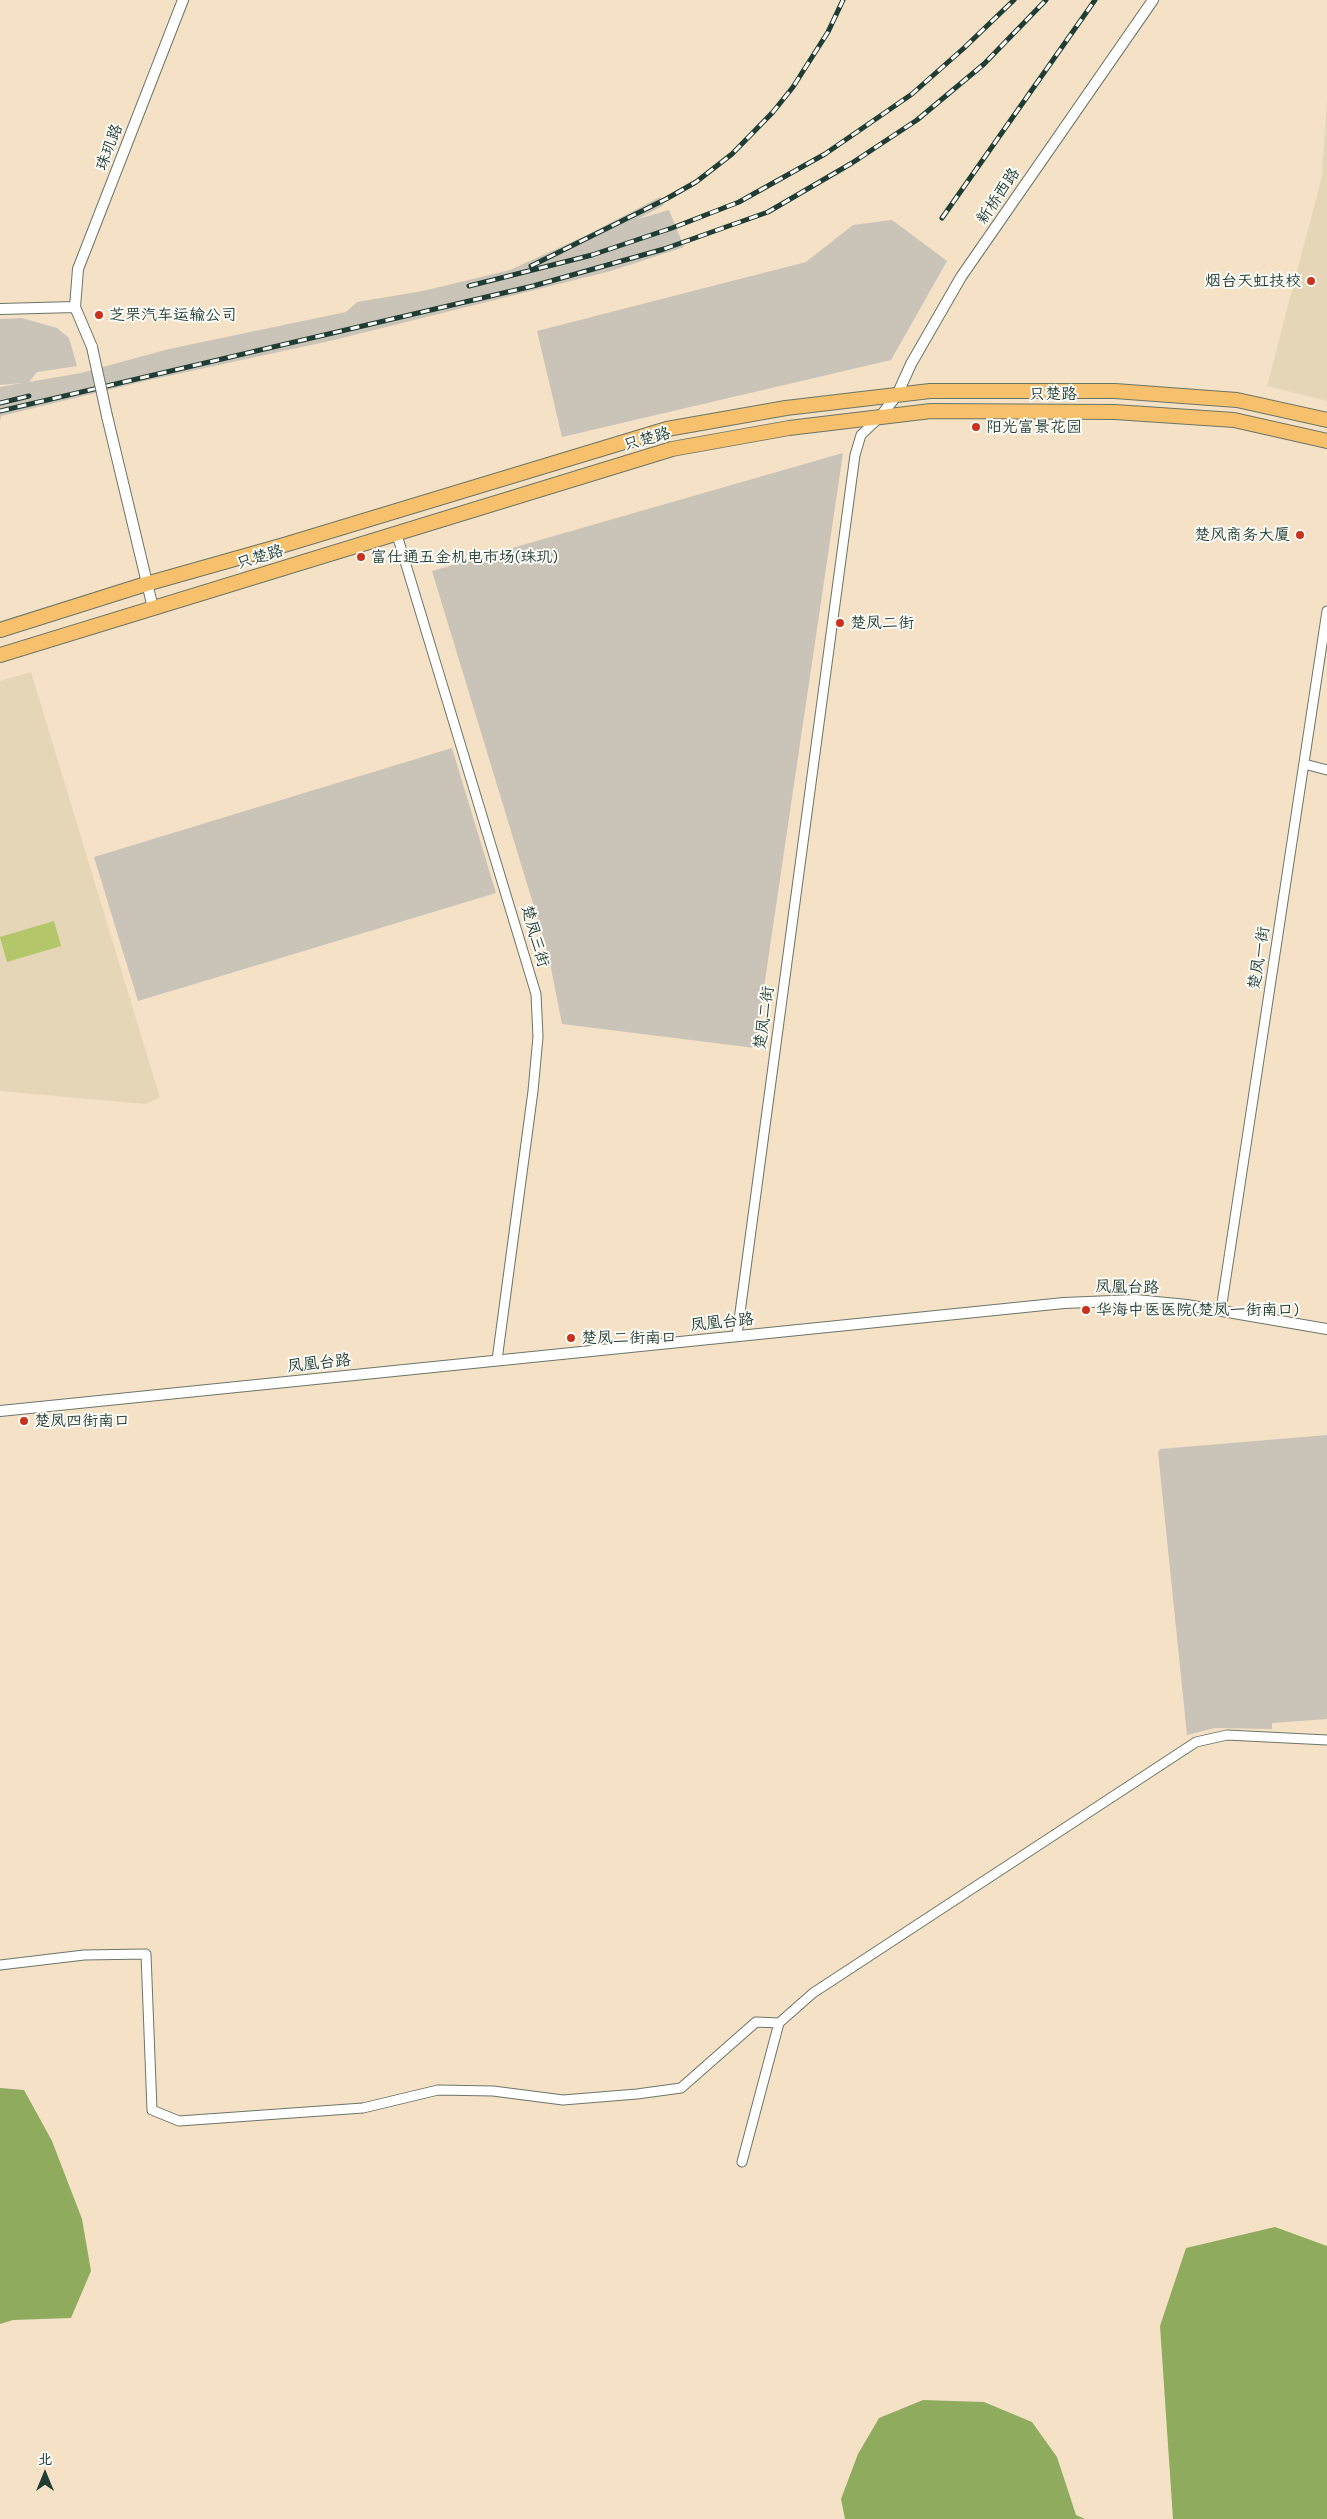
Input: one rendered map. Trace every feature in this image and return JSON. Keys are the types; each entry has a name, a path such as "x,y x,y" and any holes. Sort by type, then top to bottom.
{"main road":[{"name":"只楚路","path":"0,630 146,584 293,543 668,429 786,408 930,391 1115,392 1237,400 1327,420"},
{"name":"只楚路","path":"0,655 397,535 672,448 789,428 931,411 1115,412 1234,420 1327,441"}],"street":[{"name":"珠玑路","path":"153,608 92,347 75,307 76,282 81,260 182,0"},
{"name":"新桥西路","path":"880,417 897,394 911,364 961,276 1153,0"},
{"path":"0,309 75,307"},
{"name":"楚凤二街","path":"737,1335 855,455 861,434 880,417"},
{"name":"楚凤三街","path":"397,535 536,994 538,1037 533,1090 498,1360"},
{"name":"楚凤一街","path":"1221,1310 1327,611"},
{"path":"1304,764 1327,770"},
{"name":"凤凰台路","path":"0,1410 1064,1302 1136,1300 1221,1310 1327,1329"},
{"path":"742,2162 779,2023 812,1993 1196,1742 1227,1735 1327,1740"},
{"path":"0,1965 84,1954 146,1954 152,2110 179,2121 363,2108 438,2090 493,2091 563,2100 681,2088 756,2022 779,2023"}],"shaded area":[{"name":"烟台天虹技校","path":"1327,101 1327,401 1267,386 1322,176"},
{"path":"660,197 664,205 638,219 669,210 684,247 611,271 334,340 145,381 1,416 0,421 0,387 22,383 0,385 0,319 22,318 57,328 69,338 77,366 37,372 29,382 81,373 169,349 346,312 357,302 423,291 510,270 587,235"},
{"path":"892,220 947,261 891,360 562,437 537,331 806,262 853,225"},
{"path":"843,453 755,1048 562,1024 548,953 432,571"},
{"path":"31,672 160,1098 145,1104 0,1091 0,681"},
{"path":"452,748 496,893 138,1001 94,857"},
{"path":"1327,1435 1327,1719 1272,1723 1272,1729 1215,1728 1187,1735 1158,1452 1160,1449"}],"green space":[{"path":"54,921 61,946 7,962 0,937"},
{"path":"0,2088 24,2090 52,2141 82,2219 91,2271 71,2318 13,2320 0,2324"},
{"path":"1275,2227 1327,2246 1327,2519 1173,2519 1160,2326 1186,2248"},
{"path":"923,2400 984,2402 1032,2422 1057,2457 1076,2515 1085,2519 845,2519 841,2499 858,2454 879,2418"}],"railway":[{"path":"531,266 666,199 696,182 732,154 773,112 793,87 828,32 843,0"},
{"path":"469,286 592,255 672,228 739,202 825,154 912,94 1014,0"},
{"path":"0,411 533,286 664,249 768,212 852,163 917,120 984,64 1046,0"},
{"path":"942,218 1095,0"},
{"path":"0,403 29,396"}],"place":[{"name":"烟台天虹技校","path":"1311,281"},
{"name":"芝罘汽车运输公司","path":"99,315"},
{"name":"阳光富景花园","path":"976,427"},
{"name":"楚风商务大厦","path":"1300,535"},
{"name":"富仕通五金机电市场(珠玑)","path":"361,557"},
{"name":"楚凤二街","path":"840,623"},
{"name":"华海中医医院(楚凤一街南口)","path":"1086,1310"},
{"name":"楚凤二街南口","path":"571,1338"},
{"name":"楚凤四街南口","path":"24,1421"}]}
